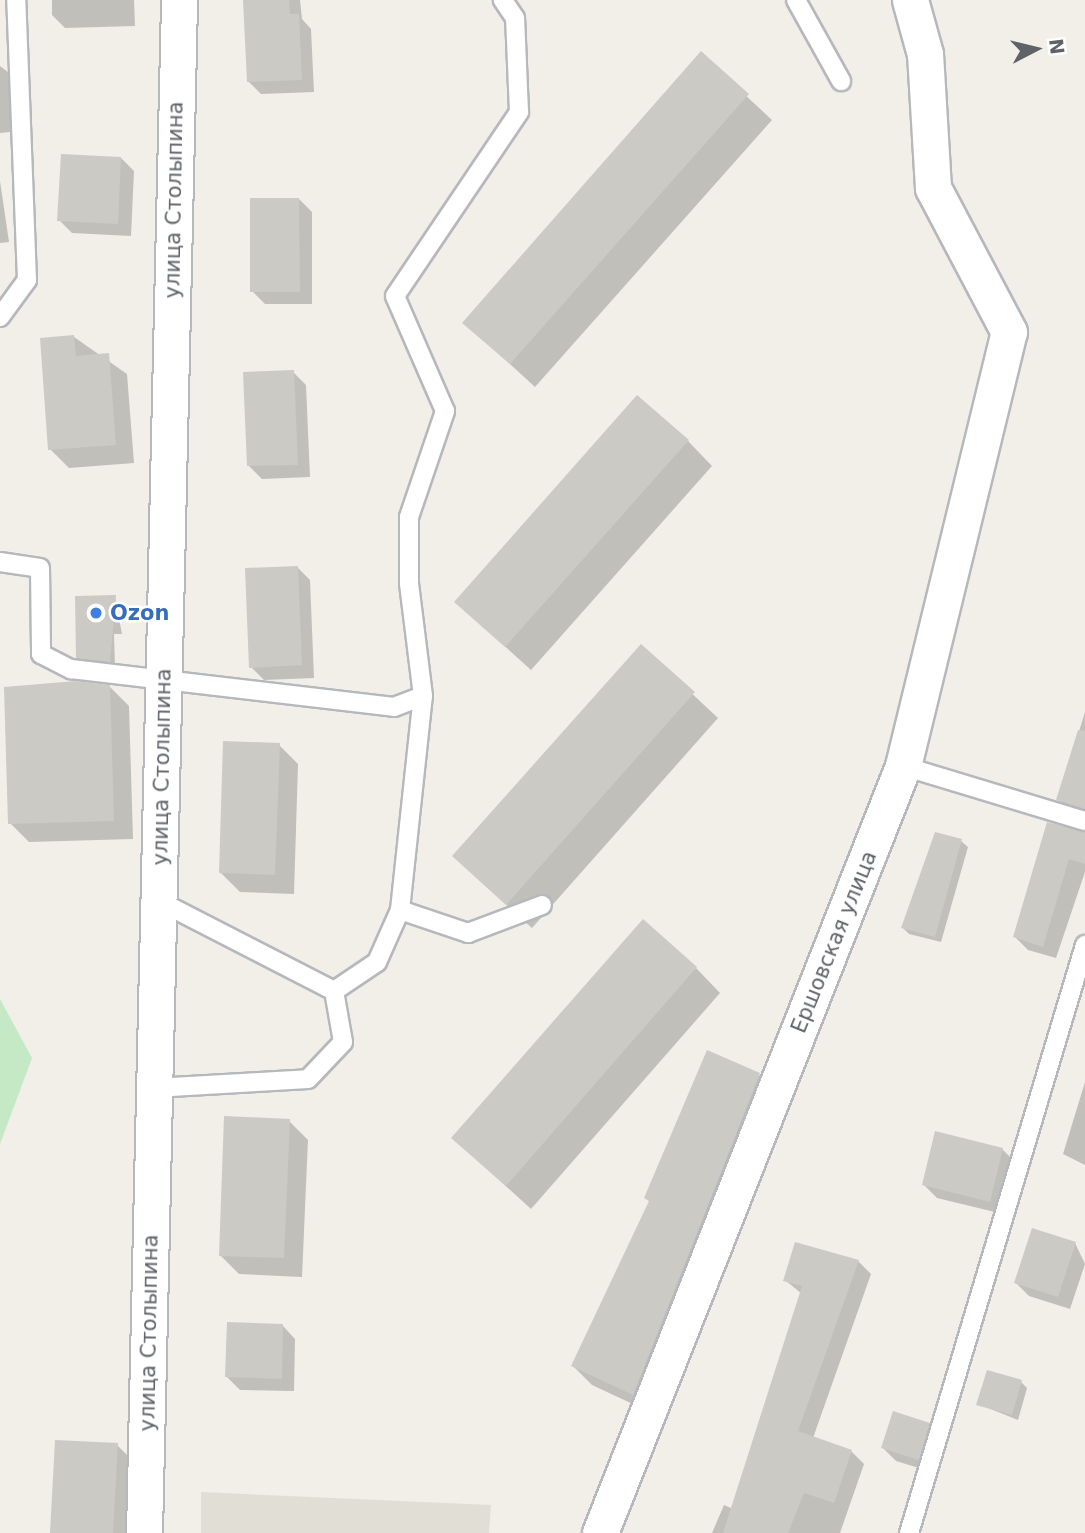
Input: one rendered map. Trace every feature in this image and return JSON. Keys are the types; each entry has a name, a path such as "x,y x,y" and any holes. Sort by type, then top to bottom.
{"street":[{"name":"улица Столыпина","path":"144,1533 179,0"},
{"name":"Ершовская улица","path":"600,1533 903,766 1009,332 933,188 925,54 910,0"}],"lane":[{"path":"0,317 27,280 16,0"},
{"path":"334,991 377,962 400,910 423,696 409,583 409,517 445,411 394,296 519,112 515,18 503,0"},
{"path":"796,0 841,81"},
{"path":"0,562 40,568 41,654 71,669 163,677 394,707 423,696"},
{"path":"903,766 1085,821"},
{"path":"159,901 334,991"},
{"path":"400,910 468,933 542,905"},
{"path":"909,1533 1085,945"},
{"path":"155,1088 308,1079 343,1042 334,991"}],"shaded area":[{"path":"201,1492 491,1505 489,1533 201,1533"}],"green space":[{"path":"0,999 32,1058 0,1144"}],"building":[{"path":"243,0 289,0 290,14 299,14 302,80 247,82"},
{"path":"701,51 749,94 510,364 462,323"},
{"path":"61,154 121,157 118,224 57,221"},
{"path":"250,198 299,198 300,292 250,292"},
{"path":"74,335 76,356 109,353 116,445 48,450 40,338"},
{"path":"294,370 298,465 247,466 243,372"},
{"path":"637,395 689,440 505,647 454,602"},
{"path":"298,566 302,665 249,668 245,568"},
{"path":"116,595 110,662 76,658 75,596"},
{"path":"641,644 695,692 506,905 452,856"},
{"path":"76,681 110,685 114,821 8,824 4,687"},
{"path":"1078,730 1085,731 1085,809 1056,800"},
{"path":"223,741 280,743 275,875 219,873"},
{"path":"1047,822 1085,832 1085,864 1069,859 1043,947 1013,937"},
{"path":"935,832 962,839 935,937 901,928"},
{"path":"643,919 697,967 506,1186 451,1138"},
{"path":"707,1050 760,1073 633,1395 571,1366 649,1201 644,1198"},
{"path":"224,1116 290,1119 284,1258 219,1256"},
{"path":"935,1131 1003,1148 990,1202 922,1185"},
{"path":"1032,1228 1076,1242 1058,1297 1014,1283"},
{"path":"795,1242 859,1260 798,1431 852,1450 834,1503 804,1493 788,1533 723,1533 802,1286 783,1281"},
{"path":"227,1322 283,1324 282,1379 225,1377"},
{"path":"987,1370 1022,1380 1012,1415 976,1405"},
{"path":"893,1411 930,1423 919,1460 881,1448"},
{"path":"55,1440 118,1443 113,1533 50,1533"}],"place":[{"name":"Ozon","path":"96,613"}]}
